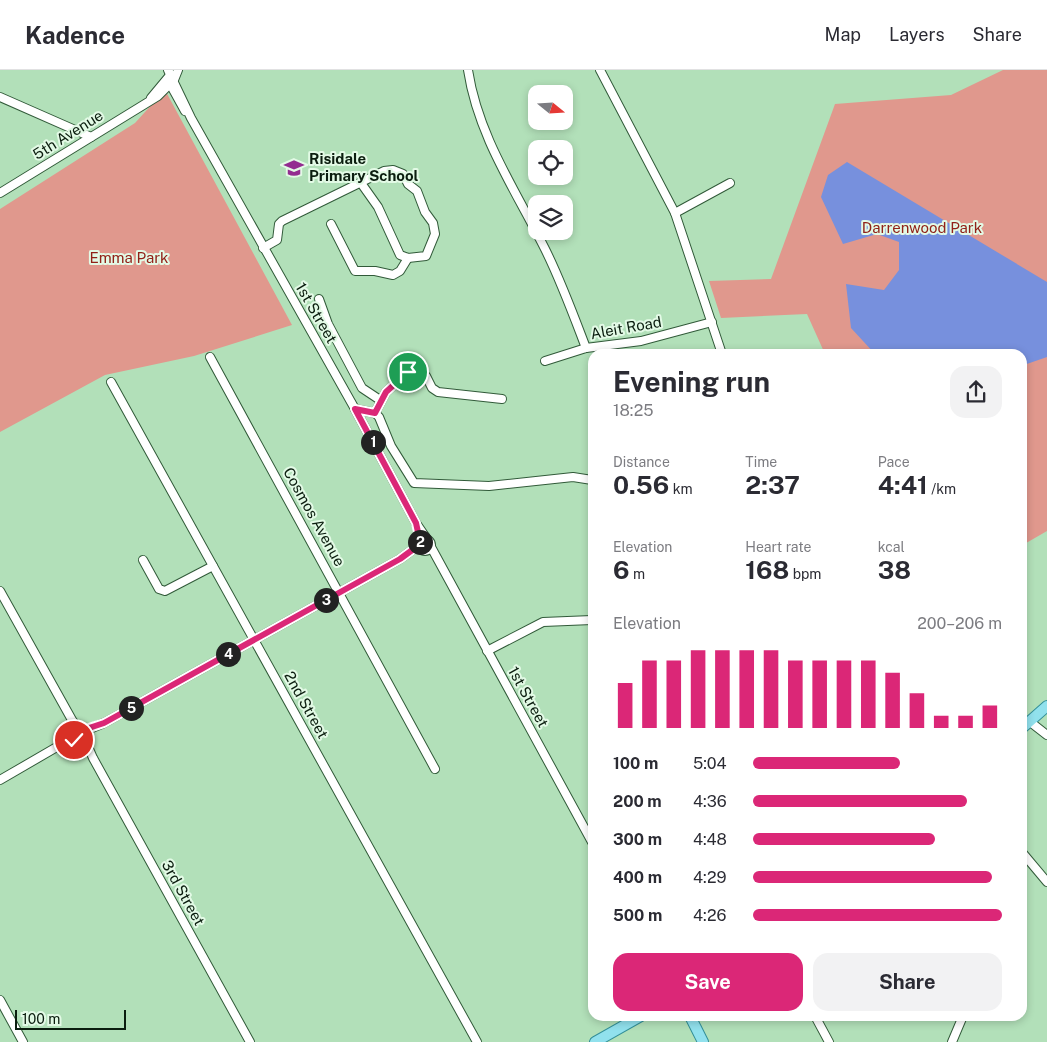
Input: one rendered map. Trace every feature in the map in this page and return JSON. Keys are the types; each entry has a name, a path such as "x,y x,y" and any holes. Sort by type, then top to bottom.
{"main road":[{"path":"1029,721 1047,706"},
{"path":"595,1042 632,1021"},
{"path":"692,1021 703,1042"}],"street":[{"path":"468,70 481,121 491,146 557,275 586,348"},
{"path":"600,70 675,213 720,349"},
{"name":"5th Avenue","path":"0,193 150,100 172,75"},
{"name":"1st Street","path":"172,75 191,118 355,409 416,523 424,546 439,564 588,835"},
{"path":"0,97 91,137"},
{"path":"263,248 277,240 279,223 384,171 393,170 403,174 407,182 417,191 425,212 433,223 435,234 426,256 408,258 398,252 378,207 361,183"},
{"path":"675,213 730,183"},
{"path":"331,224 355,271 375,271 393,275 400,271 408,258"},
{"path":"319,300 328,324 362,388 380,400"},
{"name":"Aleit Road","path":"545,361 586,348 641,342 712,322"},
{"name":"Cosmos Avenue","path":"210,357 435,769"},
{"path":"502,399 438,392 432,388 426,376 411,372 404,373 380,400 375,413 391,446 414,483 489,486 573,477 588,479"},
{"name":"2nd Street","path":"111,382 477,1042"},
{"path":"355,409 375,413"},
{"path":"0,780 424,546"},
{"path":"143,560 159,589 165,591 213,566"},
{"path":"0,591 80,737"},
{"path":"487,651 543,622 588,620"},
{"path":"1029,721 1047,735"},
{"name":"3rd Street","path":"80,737 250,1042"},
{"path":"1027,858 1047,882"},
{"path":"0,1000 24,1042"},
{"path":"818,1021 829,1042"},
{"path":"952,1042 961,1021"}],"green space":[{"name":"Darrenwood Park","path":"1003,70 1047,70 1047,531 1027,543 1027,349 823,349 807,314 721,318 709,281 771,279 835,104 951,95"},
{"name":"Emma Park","path":"165,90 292,325 194,356 105,375 0,432 0,209 135,123"}],"water":[{"path":"847,162 1047,282 1047,357 1027,364 1027,349 870,349 851,328 846,284 884,290 899,270 899,242 877,234 843,244 821,197 828,175"}],"place":[{"name":"Risidale Primary School","path":"294,168"}],"route":[{"path":"74,740 75,733 104,723 400,559 419,545 420,541 416,523 355,409 375,413 380,400 386,392 404,373 408,372"}]}
